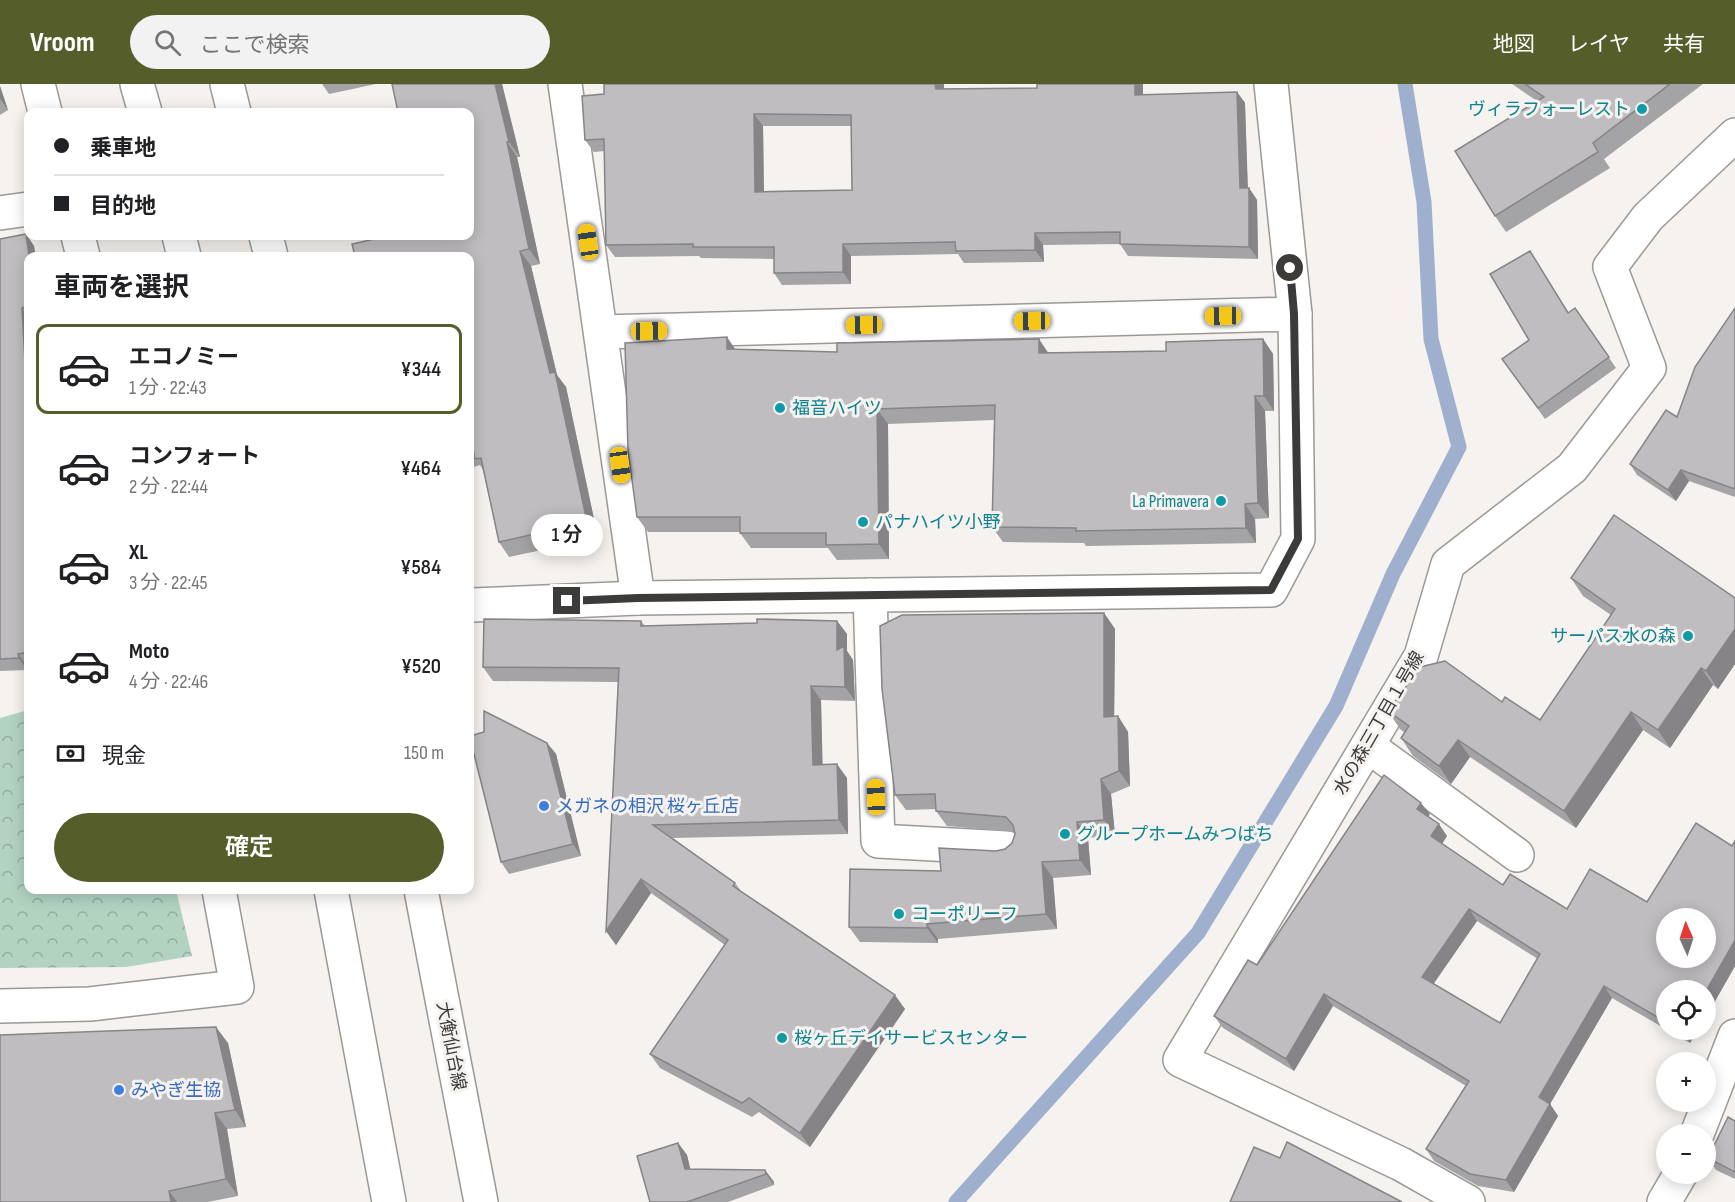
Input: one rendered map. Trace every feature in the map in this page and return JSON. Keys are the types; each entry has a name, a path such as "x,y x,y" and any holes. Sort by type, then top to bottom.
{"street":[{"path":"38,84 44,108"},
{"path":"137,84 144,108"},
{"path":"227,84 233,108"},
{"path":"565,84 638,598"},
{"path":"474,605 638,598 1271,590 1298,539 1294,314 1271,84"},
{"name":"水の森三丁目１号線","path":"1468,1202 1401,1164 1180,1060 1421,656 1448,564 1572,468 1649,368 1610,267 1648,217 1735,135"},
{"path":"0,213 24,209"},
{"path":"601,332 1294,314"},
{"path":"870,595 878,841 1007,848"},
{"path":"1368,746 1517,855"},
{"path":"0,1006 90,1004 237,987 220,894"},
{"path":"332,894 389,1202"},
{"name":"大衡仙台線","path":"422,894 481,1202"},
{"path":"1701,1124 1735,1036"},
{"path":"1664,1202 1675,1184"}],"green space":[{"path":"24,711 24,894 177,894 192,956 126,967 0,968 0,718"}],"building":[{"path":"392,84 495,84 509,142 507,142 529,249 520,251 550,373 555,372 587,522 499,542 481,458 475,459 474,454 474,252 354,252 352,244 370,240 474,240 474,108 397,108"},
{"path":"604,84 935,84 936,89 1037,88 1037,84 1135,84 1135,95 1237,92 1240,188 1249,188 1249,247 1120,244 1120,232 1035,233 1035,250 956,251 955,242 843,244 843,272 774,273 774,247 693,247 693,244 606,245 604,139 585,140 582,96 604,94","holes":["754,114 851,115 852,190 755,192"]},
{"path":"1525,84 1670,84 1593,143 1598,152 1495,216 1455,151 1544,97"},
{"path":"24,234 28,252 24,252 24,307 22,308 24,653 18,654 19,658 0,659 0,239"},
{"path":"1530,251 1568,313 1575,308 1609,357 1538,408 1502,359 1529,340 1490,274"},
{"path":"1735,308 1735,489 1681,470 1668,490 1630,464 1666,410 1677,417 1695,367"},
{"path":"727,337 727,349 837,352 837,343 1039,339 1039,353 1166,351 1166,342 1263,339 1264,396 1255,396 1258,503 1245,504 1246,528 1076,531 1076,528 992,527 995,405 877,409 879,544 826,545 826,533 740,533 740,517 637,517 628,450 625,343"},
{"path":"1614,515 1735,598 1735,629 1706,671 1701,668 1658,730 1631,712 1564,811 1458,740 1439,766 1401,738 1409,726 1388,711 1420,667 1445,661 1502,702 1505,697 1540,720 1615,609 1571,578"},
{"path":"1104,613 1104,717 1118,716 1119,771 1101,779 1104,820 1077,822 1080,860 1042,862 1046,914 927,924 927,928 849,927 850,869 941,871 939,848 996,851 1005,849 1012,843 1015,834 1013,825 1006,817 936,811 935,794 895,795 882,689 880,626 902,615"},
{"path":"484,619 641,621 641,626 757,623 757,619 837,621 837,650 844,646 845,687 811,686 813,765 837,764 839,820 653,825 735,883 733,886 895,995 800,1133 749,1098 742,1103 650,1054 728,940 641,879 606,931 619,668 483,667"},
{"path":"484,711 547,743 573,844 501,862 474,754 474,735 484,732"},
{"path":"1384,775 1421,803 1417,809 1439,824 1431,836 1503,885 1510,874 1567,909 1590,869 1647,902 1696,823 1732,846 1735,841 1735,940 1712,980 1656,980 1656,1016 1604,986 1539,1097 1550,1104 1506,1180 1470,1174 1426,1149 1469,1081 1324,994 1286,1059 1214,1016 1248,960 1257,965","holes":["1469,909 1540,954 1500,1023 1422,977"]},
{"name":"みやぎ生協","path":"216,1027 235,1110 215,1113 226,1179 169,1191 171,1202 0,1202 0,1035"},
{"path":"1728,1117 1735,1121 1735,1172 1716,1162 1716,1142"},
{"path":"1287,1142 1402,1202 1230,1202 1254,1147 1280,1158"},
{"path":"678,1143 685,1169 765,1170 766,1174 687,1202 650,1202 637,1156"}],"waterway":[{"path":"956,1202 1198,933 1336,706 1393,574 1459,447 1431,339 1424,202 1405,84"}],"place":[{"name":"ヴィラフォーレスト","path":"1642,109"},
{"name":"福音ハイツ","path":"780,408"},
{"name":"La Primavera","path":"1221,501"},
{"name":"パナハイツ小野","path":"863,522"},
{"name":"サーパス水の森","path":"1688,636"},
{"name":"メガネの相沢 桜ヶ丘店","path":"544,806"},
{"name":"グループホームみつばち","path":"1065,834"},
{"name":"コーポリーフ","path":"899,914"},
{"name":"桜ヶ丘デイサービスセンター","path":"782,1038"},
{"name":"みやぎ生協","path":"119,1090"}],"route":[{"path":"567,601 638,598 1271,590 1298,539 1294,314 1290,268"}]}
